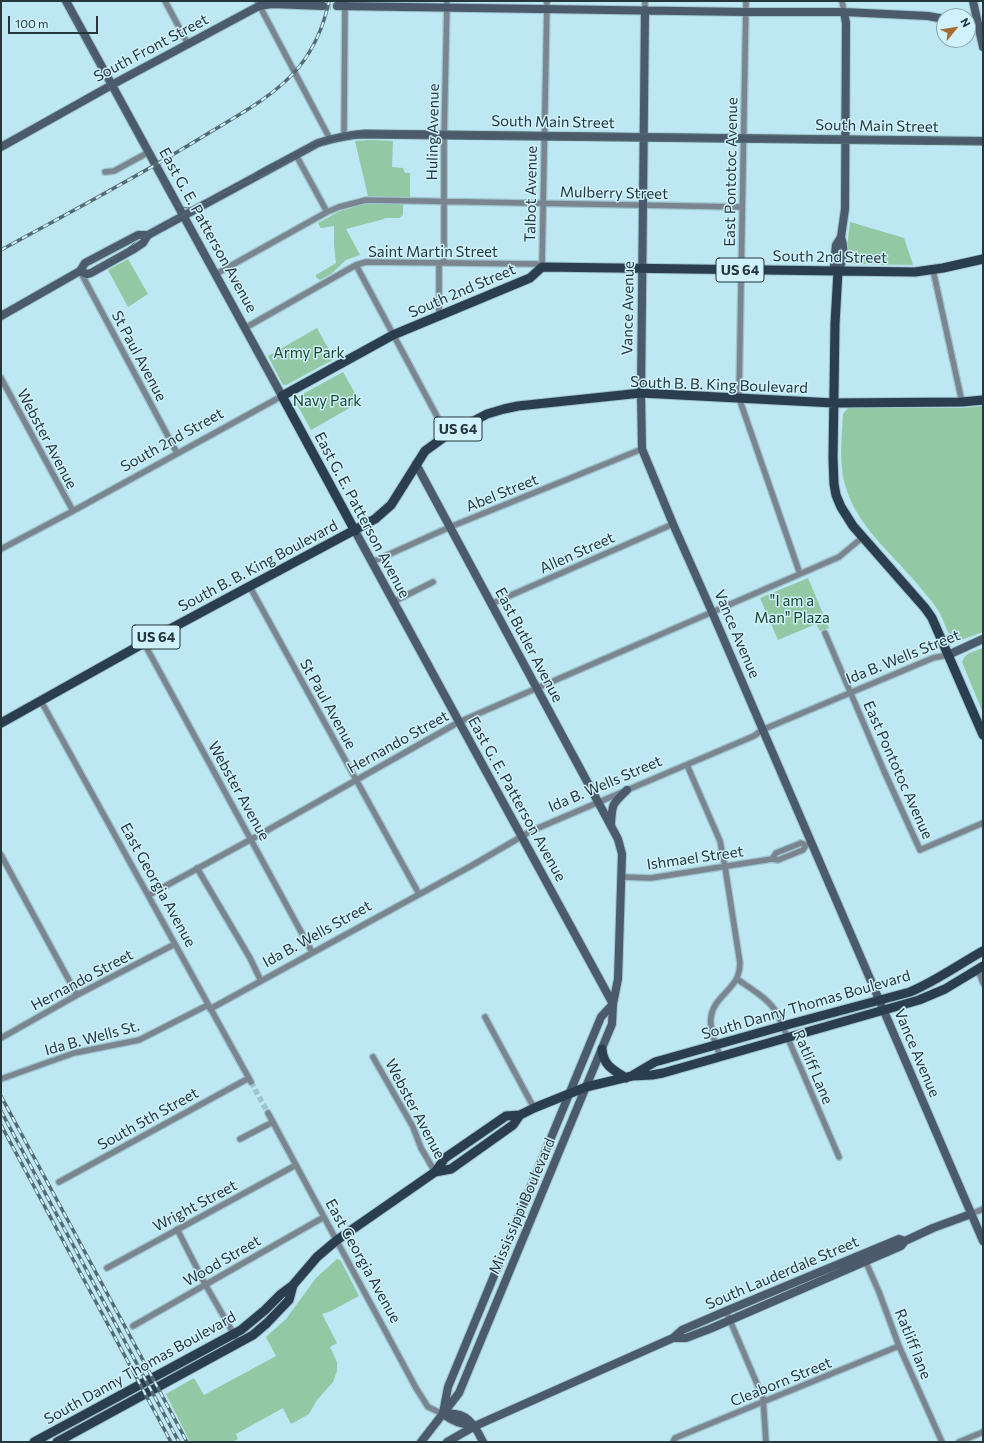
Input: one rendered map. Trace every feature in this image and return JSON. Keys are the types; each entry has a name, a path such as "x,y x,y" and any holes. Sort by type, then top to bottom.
{"main road":[{"name":"South 2nd Street","path":"282,396 393,335 530,278 542,267 915,272 933,270 983,259"},
{"path":"838,271 835,324 834,484 841,507 853,526 925,608 932,618 983,735"},
{"name":"South B. B. King Boulevard","path":"1,723 144,643 375,520 391,505 424,451 447,435 487,414 504,408 641,393 834,403 962,402 983,400"},
{"name":"East G. E. Patterson Avenue","path":"282,396 355,531"},
{"name":"South Danny Thomas Boulevard","path":"629,1077 655,1062 910,992 927,985 983,951"},
{"name":"South Danny Thomas Boulevard","path":"34,1442 234,1334 254,1320 281,1294 293,1285 317,1257 337,1240 435,1172 451,1169 513,1126 520,1116 534,1108 586,1087 629,1077 652,1075 884,1011 932,995 979,969"},
{"path":"602,1049 603,1057 606,1063 613,1071 629,1077"},
{"name":"South Danny Thomas Boulevard","path":"57,1442 239,1343 277,1313 288,1300 293,1285"}],"street":[{"name":"East G. E. Patterson Avenue","path":"66,1 185,216 282,396"},
{"path":"165,1 188,44"},
{"name":"Vance Avenue","path":"645,1 641,393 642,449 762,730 808,844 880,1000 983,1241"},
{"name":"East Pontotoc Avenue","path":"746,1 739,398 800,574"},
{"path":"838,271 834,265 836,244 841,237 845,210 846,23 842,1"},
{"path":"973,1 981,26 983,47"},
{"path":"258,3 330,139"},
{"name":"South Front Street","path":"1,147 188,44 258,3 322,6"},
{"name":"Huling Avenue","path":"438,316 444,201 447,4"},
{"path":"344,136 342,5 547,5 645,10 844,12 936,18"},
{"name":"Talbot Avenue","path":"542,267 542,203 547,5"},
{"name":"South Main Street","path":"1,316 80,271 84,263 131,238 138,235 148,235 296,155 330,139 344,136 365,134 983,141"},
{"path":"105,172 114,171 149,152"},
{"path":"296,155 327,212"},
{"name":"Mulberry Street","path":"216,274 327,212 366,200 742,207"},
{"name":"South Main Street","path":"80,271 87,274 91,273 143,243 148,235"},
{"name":"Saint Martin Street","path":"245,328 356,265 375,261 537,264 542,267"},
{"path":"356,265 447,435"},
{"path":"933,270 962,402"},
{"name":"St Paul Avenue","path":"80,271 177,453"},
{"name":"Webster Avenue","path":"1,378 73,511"},
{"name":"South 2nd Street","path":"1,549 282,396"},
{"name":"Abel Street","path":"372,562 450,527 642,449"},
{"name":"East Butler Avenue","path":"416,464 618,839"},
{"name":"Allen Street","path":"491,604 673,524"},
{"name":"East G. E. Patterson Avenue","path":"355,531 613,1004"},
{"name":"Hernando Street","path":"149,895 252,839 459,722 839,557 863,537"},
{"path":"394,602 433,582"},
{"name":"St Paul Avenue","path":"250,587 419,894"},
{"name":"East Pontotoc Avenue","path":"825,634 920,850 983,823"},
{"name":"Ida B. Wells Street","path":"209,1007 261,981 531,831 754,736 762,730 851,692 983,639"},
{"name":"Webster Avenue","path":"144,643 252,839 312,952"},
{"name":"East Georgia Avenue","path":"41,701 250,1080"},
{"path":"687,765 716,828 720,841 740,963 737,979 717,1003 711,1018 712,1028 720,1056"},
{"path":"611,825 612,807 627,790"},
{"name":"Mississippi Boulevard","path":"421,1442 459,1393 612,1024 613,1004 618,979 622,854 618,839"},
{"name":"Ishmael Street","path":"621,877 651,878 772,859 776,853 801,843 808,844"},
{"path":"1,855 76,995"},
{"path":"197,868 250,958 261,981"},
{"name":"Hernando Street","path":"1,1038 76,995 175,944"},
{"path":"979,969 983,983"},
{"name":"Ratliff Lane","path":"737,979 773,1005 838,1158"},
{"name":"Mississippi Boulevard","path":"443,1414 448,1387 568,1094 601,1017 613,1004"},
{"name":"Ida B. Wells St.","path":"1,1079 74,1053 139,1040 209,1007"},
{"path":"485,1017 534,1108"},
{"name":"Webster Avenue","path":"373,1057 413,1127 421,1148 435,1172"},
{"name":"South 5th Street","path":"59,1182 250,1080"},
{"name":"East Georgia Avenue","path":"268,1113 428,1407 443,1414 454,1413 465,1418 475,1426 484,1442"},
{"path":"240,1139 273,1122"},
{"name":"Wright Street","path":"107,1268 296,1165"},
{"path":"534,1177 547,1182"},
{"name":"South Lauderdale Street","path":"672,1338 686,1338 730,1320 864,1258 898,1239 905,1241 933,1228 983,1209"},
{"name":"Wood Street","path":"133,1326 324,1217"},
{"path":"177,1229 205,1284 239,1343"},
{"name":"South Lauderdale Street","path":"447,1442 475,1426 672,1338 682,1330 726,1311 864,1258"},
{"name":"Ratliff lane","path":"864,1258 879,1292 899,1346 942,1442"},
{"path":"491,1281 503,1286"},
{"path":"726,1311 762,1398 766,1442"},
{"name":"Cleaborn Street","path":"673,1442 675,1438 899,1346"},
{"path":"959,1442 983,1432"}],"green space":[{"path":"355,141 393,141 392,167 403,168 405,173 410,173 410,198 368,196"},
{"path":"367,203 403,204 403,215 399,218 385,218 346,229 360,255 346,260 331,274 320,280 316,277 316,275 336,263 334,226 321,228 318,223 340,211"},
{"path":"850,222 904,238 913,265 855,264 849,262 846,256"},
{"path":"128,259 148,294 128,307 108,270"},
{"name":"Army Park","path":"317,328 334,359 286,385 283,385 268,356"},
{"name":"Navy Park","path":"343,372 360,402 311,430 294,399"},
{"path":"983,406 983,632 955,642 949,634 934,604 866,527 849,497 842,473 841,448 843,414 848,408 961,408"},
{"name":"\"I am a Man\" Plaza","path":"808,578 829,628 820,631 816,624 778,640 760,598"},
{"path":"983,648 983,713 962,662 967,654"},
{"path":"337,1259 342,1263 359,1296 331,1311 322,1314 337,1343 330,1347 337,1362 337,1371 333,1382 317,1400 309,1414 291,1424 283,1408 236,1434 238,1439 232,1442 190,1442 166,1394 194,1378 204,1395 276,1356 266,1337 286,1319 316,1278"}],"tunnel":[{"path":"323,6 337,6"},
{"path":"251,1082 268,1113"}],"tram line":[{"path":"63,1 170,199 182,207 196,207"},
{"path":"250,177 256,172 310,144 352,131 364,130 983,138"},
{"path":"88,264 122,245 142,237 240,184 265,175 314,148 332,142 354,138 983,145"},
{"path":"92,270 125,251 134,243"}],"railway":[{"path":"1,250 160,162 247,110 270,94 290,77 310,52 322,27 329,1"},
{"path":"1,1096 187,1442"},
{"path":"1,1111 179,1442"},
{"path":"1,1125 171,1442"}]}
